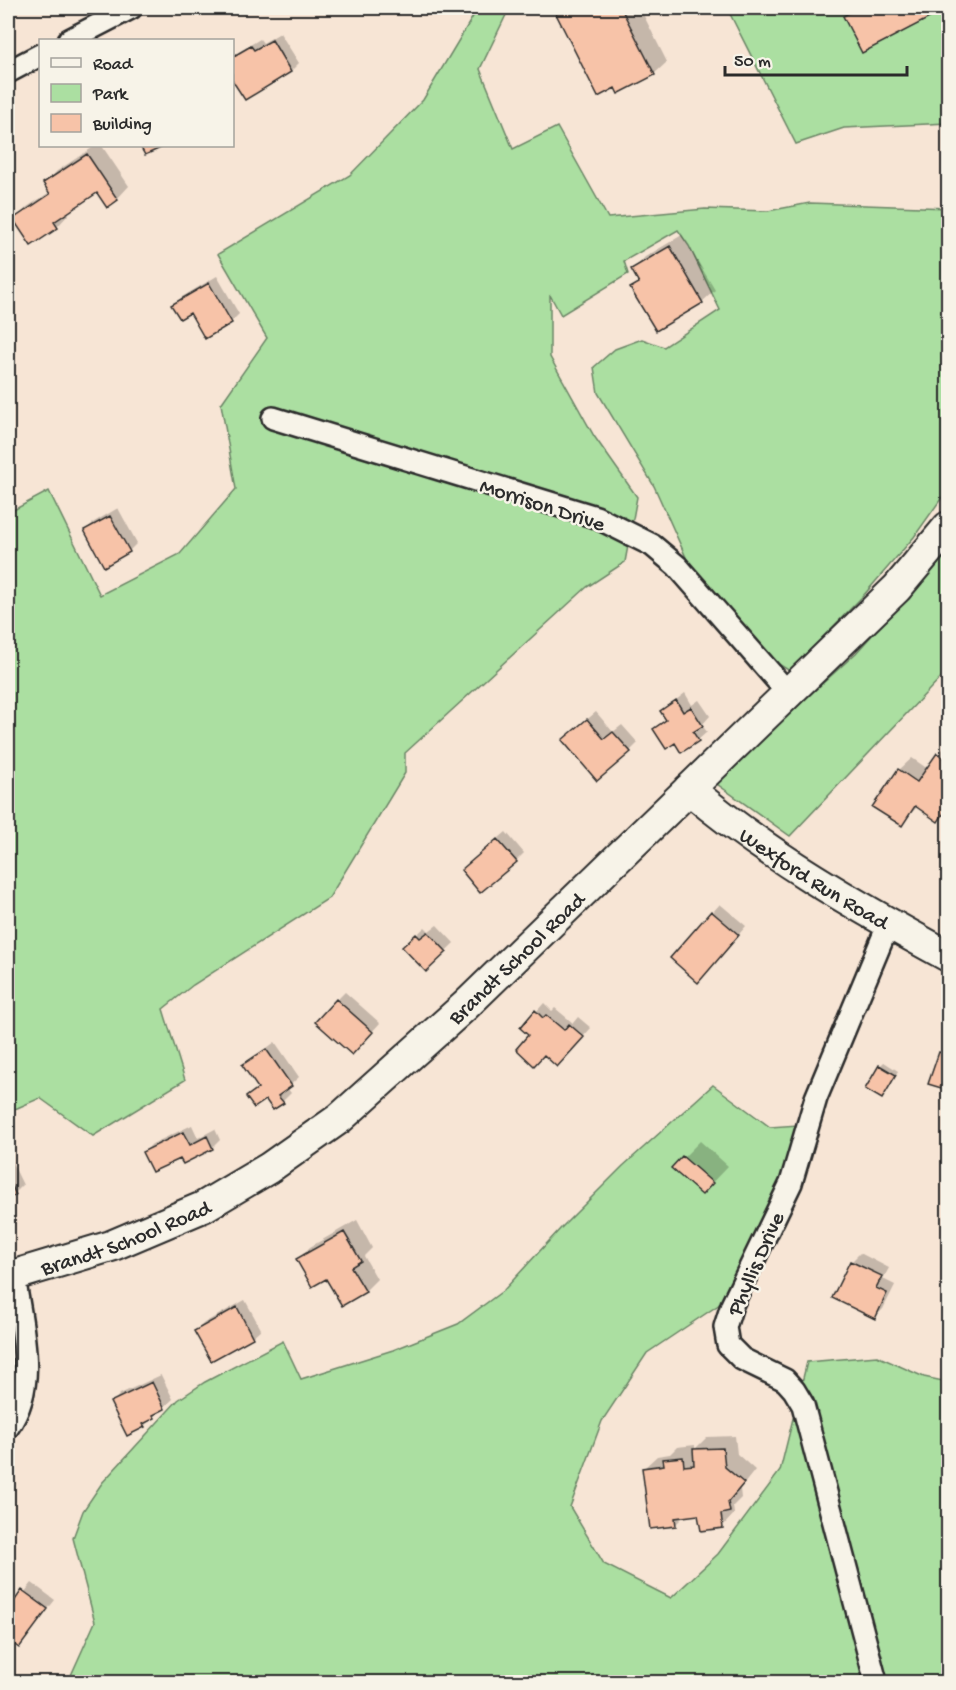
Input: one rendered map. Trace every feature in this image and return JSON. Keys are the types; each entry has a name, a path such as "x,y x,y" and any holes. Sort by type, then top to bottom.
{"street":[{"path":"71,39 131,8"},
{"path":"8,72 39,56"},
{"name":"Morrison Drive","path":"273,418 596,517 652,545 676,566 789,694"},
{"name":"Brandt School Road","path":"11,1276 111,1246 203,1207 305,1145 340,1118 432,1037 789,694 897,588 948,527"},
{"name":"Wexford Run Road","path":"689,789 758,842 835,892 948,956"},
{"name":"Phyllis Drive","path":"876,1683 804,1405 785,1380 742,1359 728,1345 725,1327 732,1305 791,1183 816,1098 889,923"},
{"path":"8,1427 22,1400 26,1374 11,1276"}],"green space":[{"path":"478,8 503,8 506,15 480,69 513,149 557,127 608,218 705,209 768,211 810,203 948,208 948,489 914,537 863,596 790,671 775,662 694,575 654,486 598,393 594,367 615,349 642,339 664,347 720,310 689,246 678,230 624,261 628,274 561,315 550,295 550,357 594,436 637,497 625,562 587,587 405,753 405,773 329,898 193,985 163,1009 185,1080 93,1136 40,1098 8,1112 8,513 49,491 100,595 180,554 236,489 221,404 267,338 218,254 350,175 423,100"},
{"path":"727,8 948,8 948,123 844,128 796,144"},
{"path":"948,551 948,670 790,836 714,782 856,653"},
{"path":"713,1085 770,1127 798,1125 770,1212 720,1304 647,1353 602,1421 570,1507 604,1564 671,1598 718,1554 780,1471 807,1362 877,1356 924,1377 948,1382 948,1682 68,1682 95,1622 73,1538 83,1511 102,1483 178,1400 205,1382 283,1341 301,1379 393,1350 458,1324 504,1290 561,1228 623,1166"}],"building":[{"path":"553,8 621,8 655,75 618,94 615,88 598,97"},
{"path":"859,8 936,8 939,13 862,53 843,16"},
{"path":"272,40 291,72 245,100 234,83 234,56 251,46 254,50"},
{"path":"141,147 163,147 145,155"},
{"path":"87,154 118,200 107,208 97,193 54,222 58,228 31,246 13,219 50,194 43,183"},
{"path":"670,246 703,303 656,331 630,288 639,283 631,269"},
{"path":"209,283 232,323 205,339 190,313 180,319 171,305"},
{"path":"110,516 130,552 104,567 84,530"},
{"path":"676,700 683,712 691,707 703,726 693,732 699,741 681,753 675,743 666,749 653,729 666,720 660,711"},
{"path":"587,719 604,739 613,732 631,752 597,781 562,740"},
{"path":"937,753 948,761 948,807 938,822 915,806 902,826 872,807 898,769 917,782"},
{"path":"497,839 517,862 480,893 461,870"},
{"path":"711,911 739,935 698,983 670,958"},
{"path":"428,932 447,952 426,972 402,947 416,934 420,938"},
{"path":"336,999 373,1032 352,1055 315,1022"},
{"path":"535,1010 543,1018 546,1015 564,1030 569,1024 584,1037 557,1067 544,1055 534,1066 516,1049 528,1035 520,1028"},
{"path":"266,1049 292,1086 278,1096 284,1103 273,1110 266,1100 254,1108 246,1097 258,1088 242,1065"},
{"path":"939,1052 948,1055 948,1090 928,1084"},
{"path":"879,1065 896,1075 882,1099 865,1089"},
{"path":"183,1132 190,1145 207,1136 213,1149 183,1164 180,1159 152,1172 142,1152"},
{"path":"682,1156 713,1183 702,1195 671,1168"},
{"path":"8,1178 16,1195 8,1199"},
{"path":"344,1232 361,1261 351,1267 366,1292 342,1306 326,1279 312,1287 296,1259"},
{"path":"850,1261 882,1276 876,1288 887,1293 875,1319 832,1298"},
{"path":"237,1307 253,1338 211,1361 194,1331"},
{"path":"152,1382 165,1409 153,1415 155,1418 143,1424 145,1427 127,1436 110,1402"},
{"path":"723,1448 725,1467 744,1483 728,1502 730,1512 721,1514 723,1528 701,1531 698,1515 675,1518 676,1526 650,1529 642,1468 664,1465 663,1459 683,1457 684,1466 694,1465 693,1449"},
{"path":"22,1590 48,1609 19,1648 8,1640 8,1610"}]}
